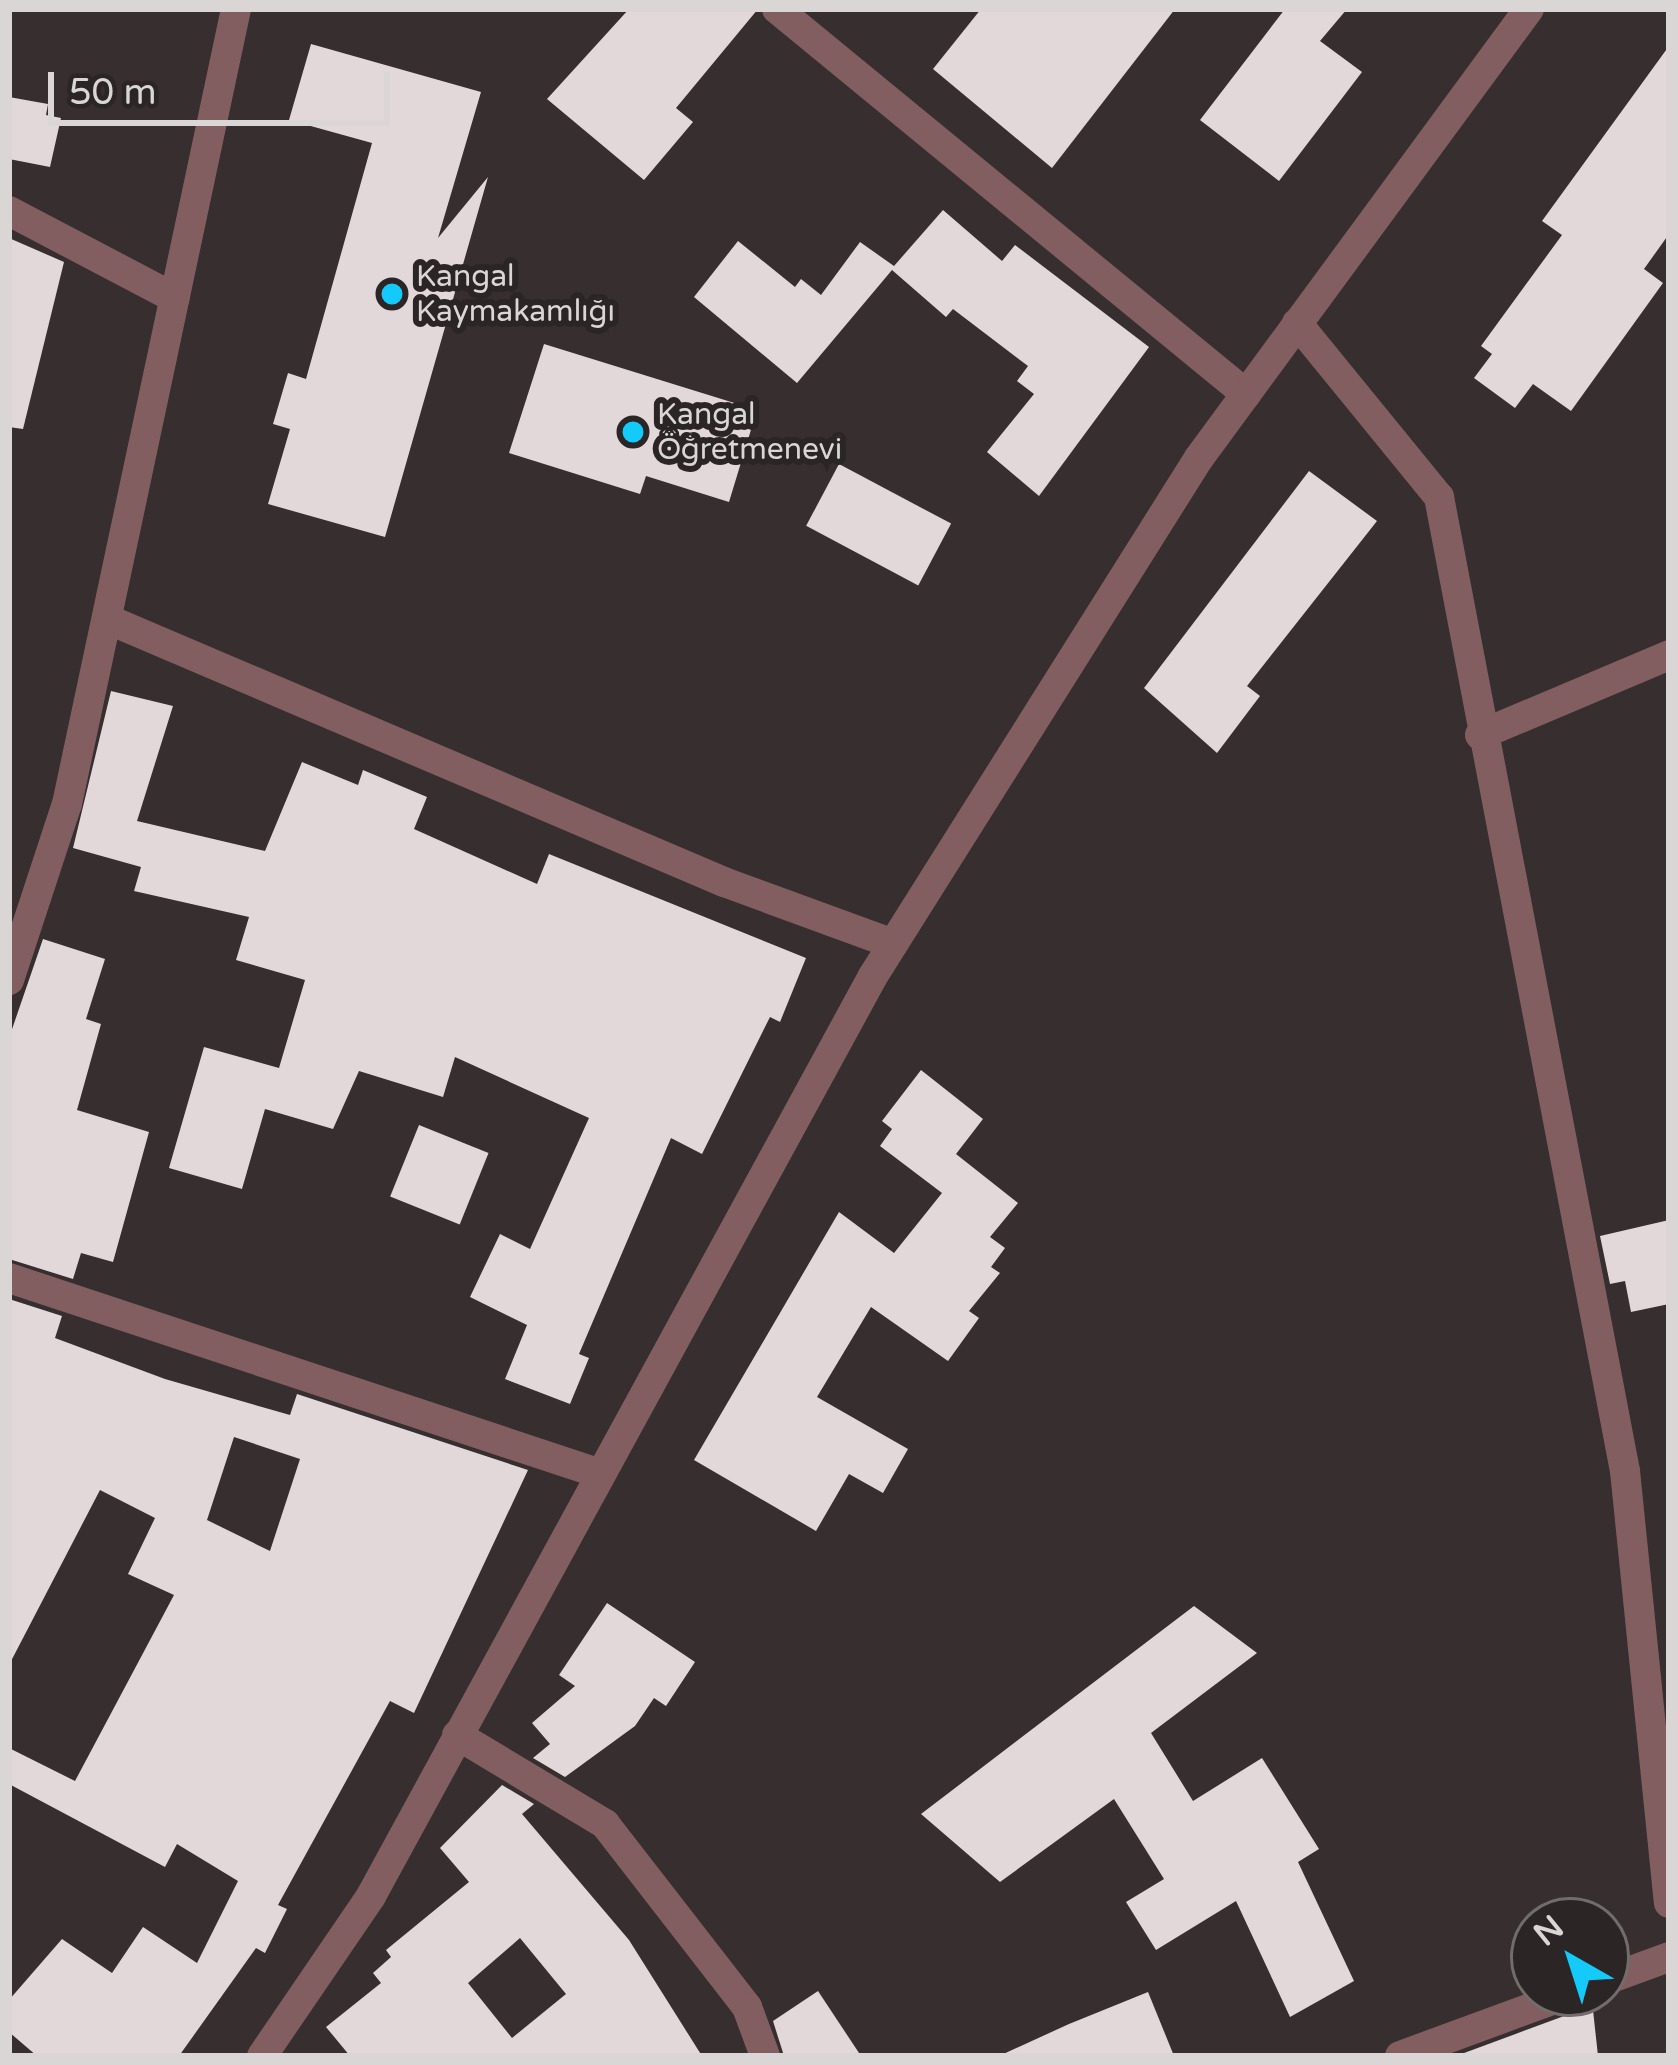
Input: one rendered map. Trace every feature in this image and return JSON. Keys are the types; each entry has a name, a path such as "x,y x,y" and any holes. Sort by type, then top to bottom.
{"street":[{"path":"9,980 68,804 236,9"},
{"path":"777,9 1246,394"},
{"path":"262,2056 370,1896 598,1473 893,944 1246,394 1529,9"},
{"path":"9,212 175,298"},
{"path":"1297,322 1439,497 1480,735 1625,1471 1669,1903"},
{"path":"107,619 724,882 893,944"},
{"path":"1480,735 1669,655"},
{"path":"9,1278 598,1473"},
{"path":"457,1735 605,1823 747,2007 765,2056"},
{"path":"1630,1971 1669,1957"},
{"path":"1400,2056 1510,2015"}],"building":[{"path":"629,9 758,9 676,108 693,122 644,180 547,99"},
{"path":"981,9 1175,9 1052,168 933,69"},
{"path":"1285,9 1347,9 1320,41 1362,72 1279,181 1200,120"},
{"name":"Kangal Kaymakamlığı","path":"311,44 481,92 438,238 488,177 385,537 268,504 290,429 273,424 288,373 306,379 372,143 289,120"},
{"path":"1669,46 1669,234 1644,269 1663,283 1571,411 1533,384 1515,408 1474,378 1492,354 1481,346 1562,235 1542,221"},
{"path":"9,97 48,104 46,115 61,118 50,167 9,159"},
{"path":"943,210 1002,261 1015,245 1149,347 1039,496 987,452 1034,394 1017,381 1028,366 953,309 946,317 892,270 797,383 694,297 738,241 795,287 801,279 821,295 860,242 894,266"},
{"path":"9,238 64,262 23,429 9,427"},
{"name":"Kangal Öğretmenevi","path":"544,344 757,410 729,502 646,476 640,494 509,453"},
{"path":"839,464 951,524 918,585 806,526"},
{"path":"1309,471 1377,521 1247,686 1260,696 1217,753 1144,688"},
{"path":"111,691 173,706 137,821 265,851 302,762 358,785 363,770 427,797 414,829 537,884 549,854 806,958 780,1022 770,1017 702,1154 671,1138 579,1354 589,1358 570,1404 505,1379 527,1325 470,1297 500,1234 530,1249 589,1118 455,1057 443,1097 359,1071 333,1129 265,1109 242,1189 169,1168 204,1047 279,1068 305,980 236,960 249,917 134,891 141,867 73,848"},
{"path":"43,939 105,959 86,1019 101,1024 77,1110 149,1132 113,1262 81,1253 73,1279 9,1259 9,1038"},
{"path":"921,1070 983,1119 956,1154 1018,1203 990,1237 1005,1248 991,1267 1000,1273 969,1311 979,1318 948,1361 871,1307 817,1397 908,1449 883,1493 849,1474 816,1531 694,1460 839,1212 894,1253 942,1193 880,1146 892,1129 882,1121"},
{"path":"419,1125 489,1153 460,1224 390,1196"},
{"path":"1669,1220 1669,1304 1631,1312 1625,1281 1610,1284 1600,1236"},
{"path":"9,1299 62,1316 55,1338 165,1379 290,1415 297,1394 528,1470 414,1713 390,1701 278,1905 287,1909 265,1953 256,1948 179,2056 37,2056 9,2032 9,2000 62,1939 112,1973 143,1927 197,1963 238,1881 177,1844 165,1867 9,1784 9,1748 75,1781 174,1595 128,1574 155,1518 100,1490 9,1665","holes":["234,1437 300,1459 270,1551 207,1520"]},
{"path":"607,1603 695,1662 666,1706 654,1698 635,1726 565,1777 533,1758 550,1744 532,1723 575,1686 559,1675"},
{"path":"1194,1606 1257,1653 1151,1733 1193,1801 1262,1758 1319,1849 1298,1862 1354,1981 1290,2017 1236,1901 1156,1950 1126,1902 1164,1879 1114,1799 1000,1882 921,1814"},
{"path":"502,1785 534,1804 522,1814 629,1940 702,2056 350,2056 326,2027 381,1983 373,1973 391,1957 386,1950 469,1882 440,1848","holes":["520,1938 566,1994 512,2038 468,1983"]},
{"path":"818,1991 861,2056 784,2056 773,2021"},
{"path":"1148,1992 1174,2056 999,2056 1069,2024"},
{"path":"1561,2017 1594,2017 1598,2056 1456,2056"}],"place":[{"name":"Kangal Kaymakamlığı","path":"392,294"},
{"name":"Kangal Öğretmenevi","path":"633,432"}]}
